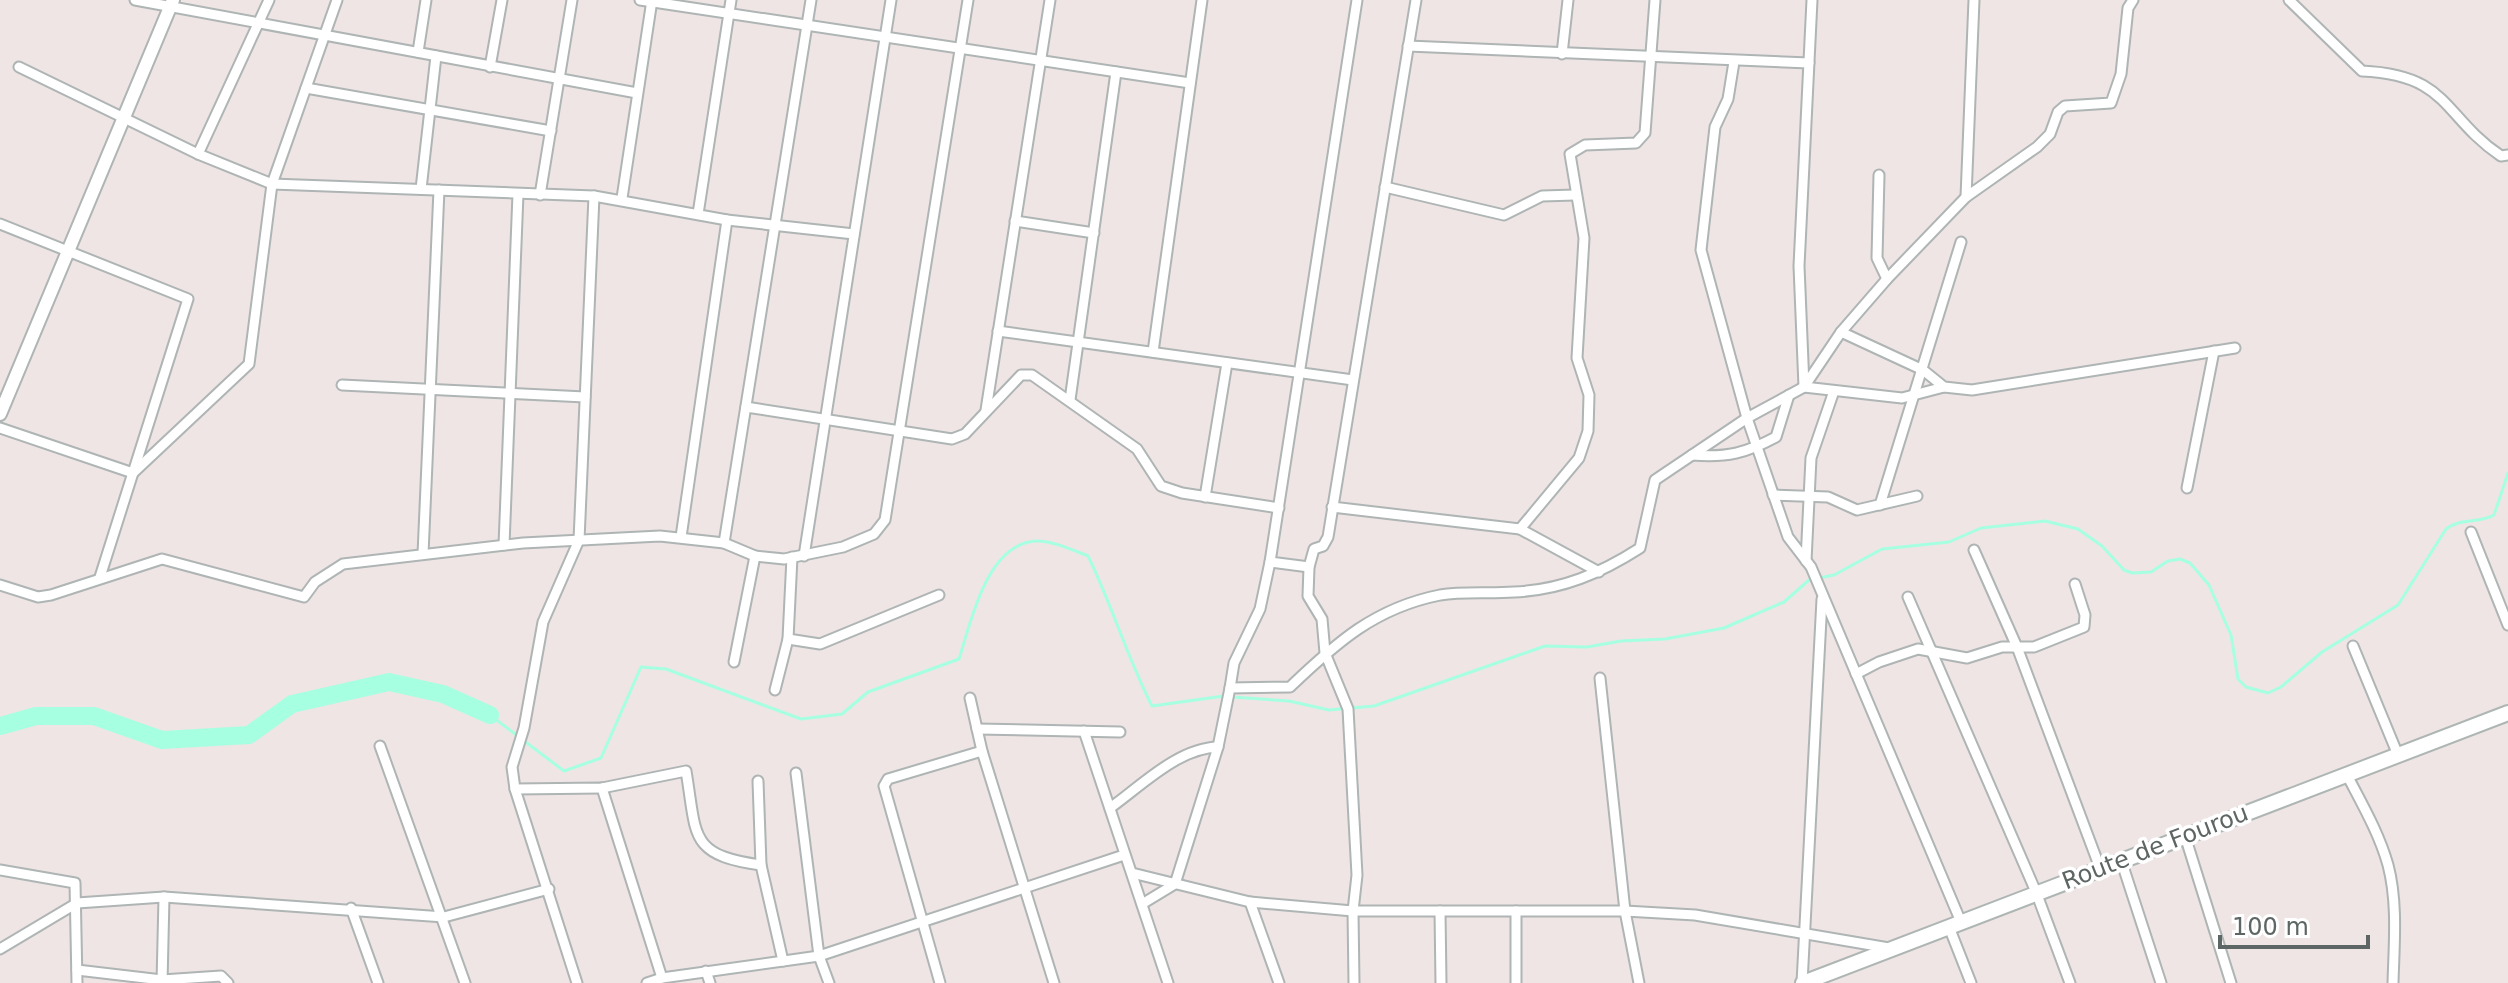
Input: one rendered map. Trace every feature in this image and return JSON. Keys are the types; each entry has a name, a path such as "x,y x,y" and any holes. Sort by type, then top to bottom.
{"main road":[{"name":"Route de Fourou","path":"1803,983 2508,713"}],"street":[{"path":"135,0 171,3 637,93"},
{"path":"198,154 269,0"},
{"path":"133,473 249,364 272,184 337,0"},
{"path":"418,52 426,0"},
{"path":"490,67 502,0"},
{"path":"540,195 572,0"},
{"path":"640,0 1190,83"},
{"path":"698,214 731,0"},
{"path":"724,543 811,0"},
{"path":"804,556 891,0"},
{"path":"0,585 38,597 162,559 304,597 315,582 343,564 504,545 681,537 724,543 755,556 792,557 843,547 874,534 885,520 968,0"},
{"path":"986,410 1050,0"},
{"path":"1153,352 1202,0"},
{"path":"1142,904 1175,884 1218,747 1228,708 1234,663 1260,609 1279,508 1357,0"},
{"path":"1354,983 1353,911 1357,875 1348,709 1325,653 1322,619 1308,596 1309,567 1314,549 1323,546 1328,537 1416,0"},
{"path":"1562,54 1568,0"},
{"path":"1520,529 1579,458 1588,431 1589,395 1577,358 1584,238 1570,154 1576,148 1636,143 1645,133 1655,0"},
{"path":"1804,387 1799,266 1812,0"},
{"path":"1966,197 1974,0"},
{"path":"1230,689 1290,687 1353,629 1402,606 1443,595 1554,589 1599,572 1640,548 1655,480 1747,418 1804,387 1841,332 1887,279 1966,197 2037,147 2050,134 2058,112 2065,106 2111,103 2121,74 2128,8 2133,0"},
{"path":"2289,0 2362,71 2394,72 2414,79 2443,97 2485,146 2501,156 2508,155"},
{"path":"622,198 652,1"},
{"path":"0,414 66,249 171,3"},
{"path":"1408,46 1809,63"},
{"path":"421,189 436,56"},
{"path":"1734,62 1728,99 1715,127 1701,250 1747,418 1788,537 1813,573 1856,674 1955,925 1971,983"},
{"path":"19,67 198,154 272,184 622,198 727,220 854,234"},
{"path":"1070,400 1116,72"},
{"path":"306,88 551,131"},
{"path":"1879,175 1877,258 1887,279"},
{"path":"1385,187 1504,215 1542,196 1575,195"},
{"path":"423,554 439,190"},
{"path":"504,545 518,194"},
{"path":"577,983 515,789 512,767 524,728 543,622 579,540 594,196"},
{"path":"681,537 727,220"},
{"path":"1015,221 1094,233"},
{"path":"0,224 188,299 100,577"},
{"path":"1880,505 1961,242"},
{"path":"998,331 1353,380"},
{"path":"1841,332 1923,370 1944,387"},
{"path":"1804,387 1902,398 1944,387 1972,390 2235,348"},
{"path":"2187,488 2214,351"},
{"path":"1205,497 1227,363"},
{"path":"746,407 952,439 965,434 1021,375 1032,375 1137,449 1161,486 1205,497 1279,508"},
{"path":"342,385 585,397"},
{"path":"1806,561 1811,458 1834,391"},
{"path":"1692,455 1720,458 1744,454 1776,437 1789,395"},
{"path":"0,428 133,473"},
{"path":"1773,495 1828,497 1857,510 1917,496"},
{"path":"1332,507 1520,529 1599,572"},
{"path":"2471,532 2508,625"},
{"path":"1974,550 2017,647 2100,868"},
{"path":"734,662 755,556"},
{"path":"775,690 788,639 792,557"},
{"path":"1270,562 1309,567"},
{"path":"1856,674 1918,649 1967,658 2002,647 2034,647 2084,627 2085,615 2075,584"},
{"path":"1803,983 1820,590"},
{"path":"788,639 820,644 939,595"},
{"path":"1908,597 2036,892 2070,983"},
{"path":"2353,646 2398,755"},
{"path":"1600,678 1625,911 1639,983"},
{"path":"970,698 982,751 1022,888 1054,983"},
{"path":"977,729 1120,732"},
{"path":"1084,731 1168,983"},
{"path":"380,746 444,917 465,983"},
{"path":"1110,808 1184,756 1201,747 1218,747"},
{"path":"940,983 884,786 888,779 982,751"},
{"path":"515,789 602,788 686,771 696,828 703,846 726,860 761,865"},
{"path":"796,773 819,956 829,983"},
{"path":"2347,775 2377,832 2388,868 2394,921 2393,983"},
{"path":"758,781 761,865 783,961"},
{"path":"602,788 662,978"},
{"path":"2185,836 2231,983"},
{"path":"647,983 706,971 819,956 1124,855"},
{"path":"2121,860 2161,983"},
{"path":"0,870 75,883 77,983"},
{"path":"1132,873 1250,902 1353,911 1625,911 1695,915 1893,949"},
{"path":"0,949 77,903 164,897 444,917 549,889"},
{"path":"162,981 164,897"},
{"path":"1250,902 1279,983"},
{"path":"351,908 378,983"},
{"path":"1440,911 1441,983"},
{"path":"1516,911 1516,983"},
{"path":"77,970 162,981 221,976 228,983"},
{"path":"706,971 710,983"}],"waterway":[{"path":"1232,697 1289,701 1329,710 1374,706 1545,646 1587,647 1621,641 1665,639 1724,628 1784,602 1809,580 1834,575 1882,549 1949,542 1981,528 2045,521 2078,529 2102,546 2124,570 2132,573 2151,572 2168,561 2180,559 2190,563 2209,585 2231,635 2238,679 2246,687 2268,693 2281,687 2322,652 2398,605 2446,529 2494,515 2508,473"},
{"path":"490,715 564,771 601,758 641,667 666,669 801,719 842,714 868,692 959,659 975,606 993,570 1004,556 1018,546 1035,541 1055,544 1088,556 1152,706 1224,696"},
{"path":"0,726 36,716 94,716 162,740 249,735 292,704 389,682 443,694 490,715"}]}
